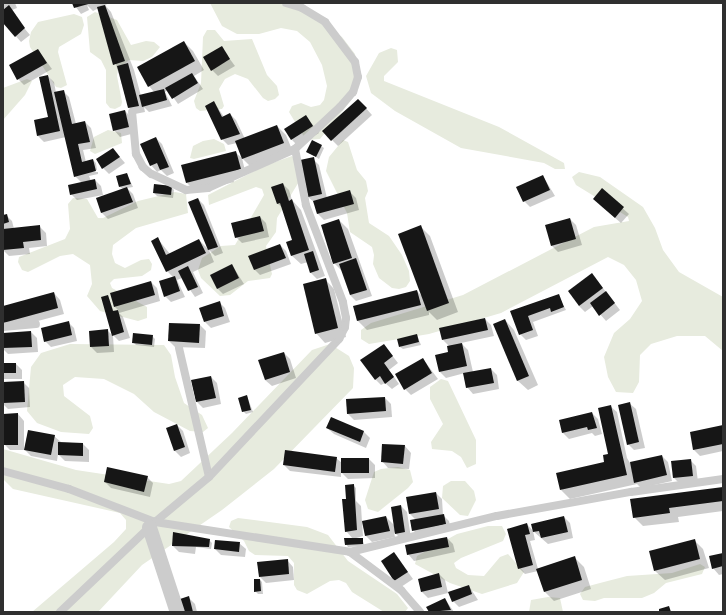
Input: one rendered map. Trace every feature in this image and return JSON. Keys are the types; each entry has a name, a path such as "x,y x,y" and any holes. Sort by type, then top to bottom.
{"street":[{"path":"152,524 177,612"}],"lane":[{"path":"132,112 136,154 143,167 151,174 186,190 208,188 295,149 340,107 353,92 358,77 355,62 325,22 302,8 286,3"},
{"path":"60,612 152,524 209,477 340,339 346,318 343,302 306,205 295,149"},
{"path":"3,327 36,324"},
{"path":"179,348 209,477"},
{"path":"3,471 70,490 152,524 350,552 497,516 631,492 723,479"},
{"path":"350,552 401,590 420,612"}],"shaded area":[{"path":"210,3 296,3 342,37 355,54 359,77 353,98 320,139 306,140 289,112 292,106 301,103 311,107 320,105 324,100 327,86 322,65 310,42 297,31 281,28 259,34 237,34 222,26"},
{"path":"95,12 117,20 131,45 146,41 154,42 160,47 152,57 143,61 129,60 118,69 117,76 122,102 121,106 115,109 110,108 106,103 106,70 101,60 90,52 87,17"},
{"path":"74,14 82,17 84,25 81,34 59,47 58,52 67,85 61,88 56,87 30,47 29,41 31,32 38,22"},
{"path":"207,30 215,30 224,41 252,39 267,75 277,86 279,95 275,99 268,101 263,98 248,79 235,74 225,79 219,89 224,106 222,109 200,111 196,108 194,101 201,83 203,37"},
{"path":"391,48 397,50 398,62 384,76 384,81 499,127 564,163 565,169 555,169 544,163 461,148 395,111 371,93 366,76 379,53"},
{"path":"27,79 32,81 25,95 3,120 3,88"},
{"path":"108,130 121,133 122,143 95,154 90,151 94,137"},
{"path":"214,139 224,144 226,151 194,159 190,158 193,146 203,141"},
{"path":"343,140 348,142 357,170 366,181 368,191 365,198 369,223 389,236 402,255 409,271 410,281 406,287 399,289 392,288 379,278 373,264 374,255 372,247 350,232 347,213 326,171 329,157"},
{"path":"292,156 296,160 300,180 277,218 276,232 266,246 272,274 270,278 248,281 230,295 220,296 201,278 198,270 202,258 221,246 235,245 264,195 262,189 256,187 209,205 208,195 264,166"},
{"path":"579,172 600,177 643,207 655,228 663,250 679,272 723,297 723,351 705,336 677,336 651,344 640,355 639,382 633,393 616,392 608,377 604,357 614,333 630,319 642,301 636,280 624,265 608,257 501,313 429,334 369,344 361,339 361,330 371,323 463,295 594,227 629,221 628,217 576,185 572,177"},
{"path":"175,192 186,194 188,213 136,228 113,245 112,254 115,263 125,268 141,260 149,259 152,264 151,270 142,276 114,279 110,283 112,288 147,307 147,318 138,321 100,311 87,296 92,284 90,265 73,254 60,256 28,272 22,270 18,262 19,257 65,239 70,229 68,204 73,198 87,199 98,218 103,218 138,201"},
{"path":"70,344 164,345 171,355 175,377 184,403 202,415 208,428 203,432 190,431 154,412 134,394 104,379 75,377 63,385 64,396 90,416 93,428 89,434 61,432 37,423 27,411 31,367 41,353"},
{"path":"330,344 349,356 354,368 353,388 274,469 222,510 142,565 98,612 32,612 114,542 126,529 126,520 120,513 13,489 3,479 3,449 76,470 169,484 181,481 232,433 312,350"},
{"path":"441,379 448,381 476,440 476,464 467,468 461,457 452,451 432,449 431,442 443,424 430,399 430,387"},
{"path":"398,467 410,470 413,482 408,488 378,512 368,509 365,500 374,472 381,469"},
{"path":"451,481 465,481 474,491 476,500 468,516 460,515 442,498 443,486"},
{"path":"238,518 307,527 328,535 348,561 397,594 408,608 405,612 384,612 352,592 346,583 339,580 330,581 307,594 297,590 294,585 294,563 288,556 255,555 249,551 244,541 229,527 231,521"},
{"path":"488,526 502,526 506,534 503,541 461,558 454,563 456,568 468,575 484,576 500,557 508,554 524,572 517,583 482,594 450,583 415,564 417,556 457,534"},
{"path":"700,564 705,567 702,574 666,583 654,593 642,598 604,598 595,601 583,600 580,594 585,587 627,576 672,573"},
{"path":"548,597 560,598 563,612 529,612 531,600"}],"building":[{"path":"72,3 92,3 74,8"},
{"path":"9,5 25,28 15,37 3,23 3,10"},
{"path":"105,5 125,61 113,65 97,7"},
{"path":"184,41 195,61 148,87 137,67"},
{"path":"222,46 230,59 211,71 203,57"},
{"path":"38,49 47,63 17,80 9,65"},
{"path":"128,63 139,106 128,108 117,66"},
{"path":"192,73 198,83 172,99 165,88"},
{"path":"48,75 60,131 37,136 34,120 48,117 39,77"},
{"path":"164,89 167,100 142,107 139,95"},
{"path":"64,90 72,124 85,121 90,142 78,144 82,162 93,159 96,171 74,177 54,92"},
{"path":"358,99 367,108 331,141 322,131"},
{"path":"214,101 222,117 230,113 240,134 221,140 205,106"},
{"path":"125,110 129,127 113,131 109,114"},
{"path":"306,115 313,126 291,140 284,129"},
{"path":"277,125 284,143 242,159 235,141"},
{"path":"156,137 169,167 160,170 157,163 150,166 140,144"},
{"path":"312,140 322,145 316,157 306,152"},
{"path":"113,148 120,157 102,169 96,159"},
{"path":"236,151 241,169 186,183 181,165"},
{"path":"314,157 322,194 308,197 300,160"},
{"path":"127,173 131,184 119,187 116,176"},
{"path":"543,175 550,190 523,202 516,187"},
{"path":"95,179 97,189 70,195 68,185"},
{"path":"283,183 289,201 292,199 309,250 291,256 286,242 292,240 280,203 277,204 271,187"},
{"path":"154,184 172,186 171,195 153,193"},
{"path":"127,187 133,202 101,213 96,198"},
{"path":"602,188 624,207 615,218 593,199"},
{"path":"350,190 354,204 317,214 313,201"},
{"path":"198,198 218,247 208,250 188,202"},
{"path":"7,214 9,222 3,224 3,215"},
{"path":"260,216 264,231 235,238 231,223"},
{"path":"570,218 576,239 551,246 545,225"},
{"path":"339,219 352,258 333,264 321,225"},
{"path":"40,225 41,240 23,242 24,248 3,250 3,229"},
{"path":"421,225 449,303 427,311 398,234"},
{"path":"158,237 166,255 199,239 206,253 166,272 151,241"},
{"path":"280,244 286,258 254,270 248,256"},
{"path":"313,251 319,270 310,273 304,254"},
{"path":"356,258 367,290 350,295 339,264"},
{"path":"232,264 239,278 217,289 210,275"},
{"path":"188,266 198,287 188,291 178,271"},
{"path":"592,273 603,288 579,306 568,291"},
{"path":"175,276 180,291 164,297 159,281"},
{"path":"326,278 338,328 315,334 303,284"},
{"path":"151,281 155,295 114,307 110,293"},
{"path":"417,290 421,305 357,321 353,306"},
{"path":"606,291 615,303 599,316 590,303"},
{"path":"54,292 58,308 3,323 3,306"},
{"path":"559,294 564,307 551,312 550,308 528,316 533,330 519,335 510,311"},
{"path":"108,295 113,311 118,310 124,332 112,336 101,297"},
{"path":"220,301 224,316 204,322 199,308"},
{"path":"485,318 488,330 442,340 439,328"},
{"path":"505,319 529,376 517,381 493,324"},
{"path":"69,321 72,335 44,342 41,328"},
{"path":"169,323 200,324 199,343 168,341"},
{"path":"108,329 109,346 90,347 89,331"},
{"path":"31,331 32,347 3,348 3,333"},
{"path":"133,333 153,335 152,345 132,343"},
{"path":"417,334 419,342 399,347 397,339"},
{"path":"462,343 467,366 439,372 435,355 448,352 447,346"},
{"path":"384,344 393,356 384,363 394,377 385,384 380,376 375,380 360,360"},
{"path":"284,352 290,372 265,380 258,360"},
{"path":"423,358 432,373 404,390 395,374"},
{"path":"3,363 16,363 16,373 3,373"},
{"path":"491,368 494,383 466,388 463,373"},
{"path":"211,376 216,398 196,402 191,380"},
{"path":"24,381 25,402 3,403 3,382"},
{"path":"247,395 251,410 242,412 238,398"},
{"path":"385,397 386,411 347,414 346,399"},
{"path":"630,402 639,442 627,445 618,405"},
{"path":"611,405 627,475 560,490 556,473 604,462 603,455 608,454 598,408"},
{"path":"592,412 597,428 588,430 587,427 562,433 559,420"},
{"path":"18,413 18,445 3,445 3,414"},
{"path":"331,417 364,431 360,442 326,428"},
{"path":"177,424 185,447 174,451 166,428"},
{"path":"723,425 723,444 693,450 690,432"},
{"path":"28,430 55,435 51,455 24,450"},
{"path":"58,442 83,443 83,456 58,455"},
{"path":"382,444 405,445 403,464 381,462"},
{"path":"285,450 337,457 335,472 283,465"},
{"path":"662,455 667,475 634,483 630,462"},
{"path":"341,458 369,458 369,473 341,473"},
{"path":"691,459 693,476 673,478 671,461"},
{"path":"107,467 148,476 144,492 104,482"},
{"path":"354,484 357,530 345,532 342,499 346,499 345,485"},
{"path":"723,487 723,501 669,508 670,513 633,518 630,499"},
{"path":"436,492 439,509 409,514 406,497"},
{"path":"401,505 405,532 395,534 391,507"},
{"path":"444,514 446,524 412,531 410,520"},
{"path":"386,516 390,531 365,536 362,521"},
{"path":"564,516 568,532 541,538 539,531 533,532 531,524"},
{"path":"527,523 530,534 525,535 533,565 518,569 507,529"},
{"path":"173,532 210,539 209,547 172,546"},
{"path":"447,537 449,547 407,555 405,545"},
{"path":"344,538 363,538 363,544 345,545"},
{"path":"695,539 700,559 654,571 649,551"},
{"path":"215,540 240,542 239,552 214,549"},
{"path":"394,552 408,572 394,581 381,561"},
{"path":"723,553 723,566 712,569 709,556"},
{"path":"575,556 582,580 544,592 536,569"},
{"path":"288,559 289,574 259,577 257,562"},
{"path":"439,573 442,587 421,592 418,579"},
{"path":"254,579 260,579 261,591 254,592"},
{"path":"469,585 472,594 452,602 448,592"},
{"path":"189,596 193,612 181,612 177,600"},
{"path":"445,598 451,610 429,612 426,607"},
{"path":"669,606 671,612 659,612 659,609"}]}
